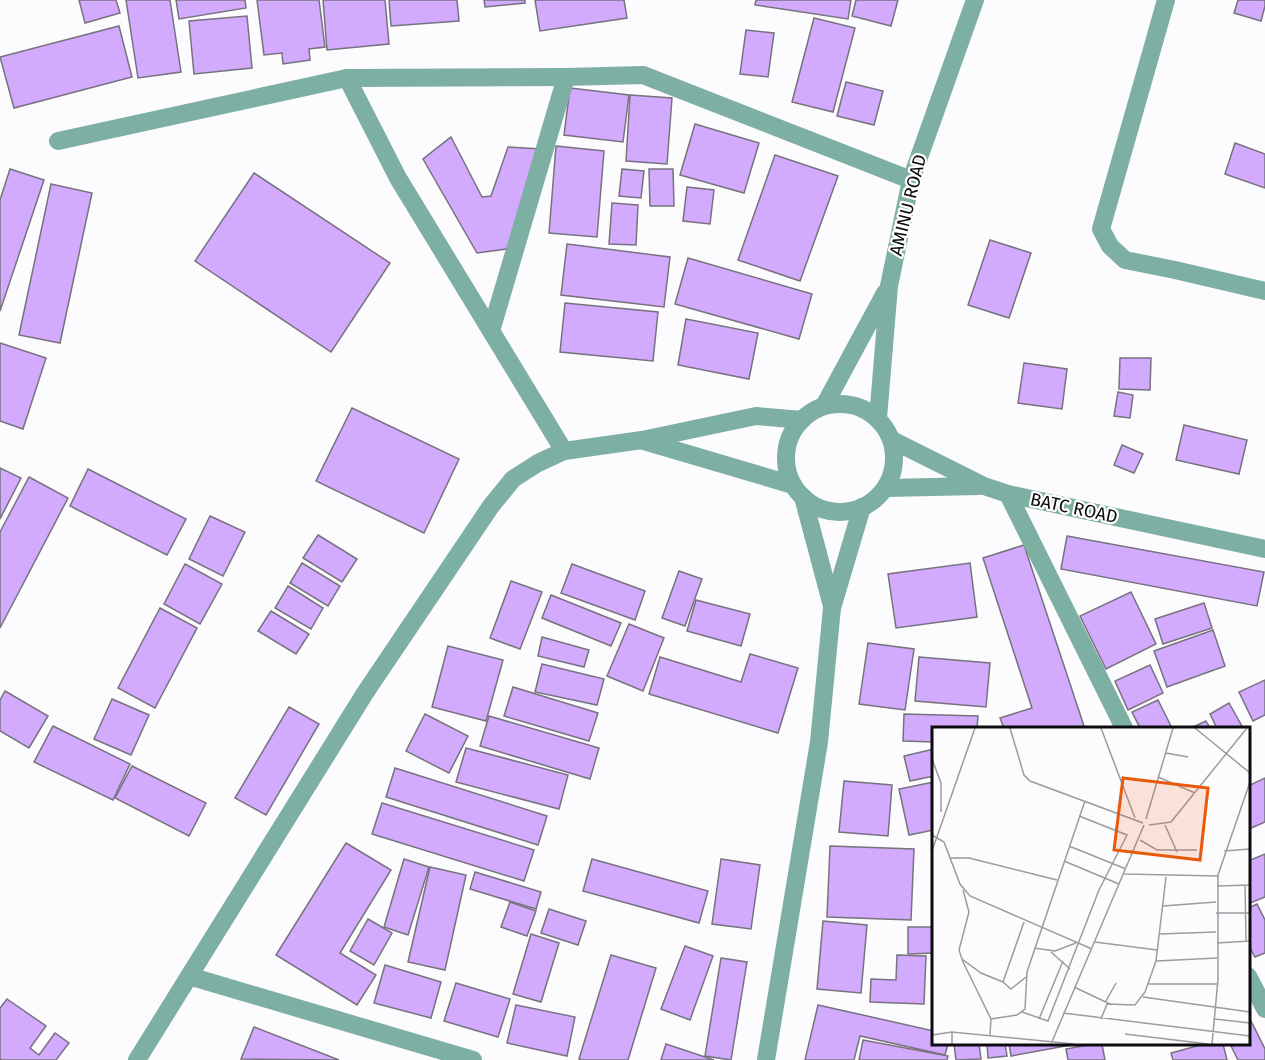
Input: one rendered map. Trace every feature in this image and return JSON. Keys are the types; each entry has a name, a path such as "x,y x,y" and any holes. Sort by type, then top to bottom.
{"street":[{"name":"AMINU ROAD","path":"878,418 889,286 911,180 975,0"},
{"path":"1166,0 1101,229 1110,246 1125,260 1265,291"},
{"path":"58,141 347,78 643,75 911,180"},
{"path":"491,331 566,77"},
{"path":"347,78 398,178 564,451"},
{"path":"824,406 889,286"},
{"path":"642,440 798,491 816,507 831,512 847,512 875,500 886,488 892,473 895,457 892,440 878,418 861,408 842,404 824,406 802,420 791,434 786,451 787,468 798,491 832,608"},
{"path":"137,1060 365,693 491,506 513,479 538,463 564,451 642,440 756,416 802,420"},
{"name":"BATC ROAD","path":"892,440 984,486 1008,494 1265,549"},
{"path":"886,488 984,486"},
{"path":"1008,494 1124,727"},
{"path":"766,1060 819,742 832,608 862,507"},
{"path":"189,976 473,1060"},
{"path":"1250,980 1265,1009"}],"building":[{"path":"79,0 116,0 120,13 85,23"},
{"path":"126,0 170,0 181,72 138,78"},
{"path":"176,0 245,0 246,8 179,19"},
{"path":"257,0 319,0 325,47 309,49 310,60 283,64 282,53 264,55"},
{"path":"323,0 385,0 389,44 327,50"},
{"path":"389,0 457,0 459,21 391,26"},
{"path":"484,0 525,0 525,3 485,7"},
{"path":"535,0 624,0 627,18 540,31"},
{"path":"756,0 851,0 848,19 755,5"},
{"path":"856,0 898,0 891,26 852,16"},
{"path":"1238,0 1265,0 1261,21 1234,13"},
{"path":"247,16 252,68 194,74 189,21"},
{"path":"814,18 855,28 833,112 792,102"},
{"path":"119,26 132,77 14,108 0,57"},
{"path":"746,30 774,33 768,77 740,74"},
{"path":"846,82 883,91 874,125 837,116"},
{"path":"570,88 629,95 623,142 564,135"},
{"path":"630,95 672,98 667,164 626,161"},
{"path":"695,124 759,143 744,193 680,175"},
{"path":"451,137 482,197 491,196 508,147 541,149 507,249 477,253 423,159"},
{"path":"1235,143 1265,154 1265,188 1225,174"},
{"path":"556,146 604,151 597,237 549,233"},
{"path":"775,155 838,176 800,281 738,260"},
{"path":"10,169 44,180 0,311 0,200"},
{"path":"622,169 644,171 641,198 619,196"},
{"path":"649,169 673,169 674,206 650,206"},
{"path":"254,173 390,263 331,352 195,261"},
{"path":"51,184 92,193 60,343 19,335"},
{"path":"687,187 714,190 710,224 683,221"},
{"path":"612,203 638,205 636,245 609,244"},
{"path":"990,240 1031,253 1009,318 968,305"},
{"path":"567,244 670,257 664,307 561,295"},
{"path":"688,258 812,294 799,339 675,304"},
{"path":"565,303 658,312 653,361 560,352"},
{"path":"686,319 758,333 749,379 678,365"},
{"path":"0,343 46,358 23,429 0,421"},
{"path":"1120,358 1151,358 1150,390 1119,389"},
{"path":"1024,363 1067,369 1062,409 1018,403"},
{"path":"1118,392 1133,395 1130,418 1114,416"},
{"path":"352,408 459,459 424,533 316,481"},
{"path":"1184,425 1247,440 1239,474 1176,460"},
{"path":"1122,445 1143,454 1134,473 1114,465"},
{"path":"0,468 21,478 0,519"},
{"path":"88,469 186,519 167,555 70,506"},
{"path":"29,477 68,498 0,628 0,532"},
{"path":"210,516 245,532 223,576 189,559"},
{"path":"318,535 357,559 342,582 303,558"},
{"path":"1067,536 1264,572 1257,606 1061,569"},
{"path":"1024,545 1084,726 1004,727 1000,718 1032,708 983,558"},
{"path":"302,563 340,586 328,606 290,583"},
{"path":"970,563 977,617 896,628 888,574"},
{"path":"185,564 222,584 200,624 164,604"},
{"path":"572,564 645,591 635,620 561,593"},
{"path":"679,571 702,579 685,626 662,618"},
{"path":"511,581 542,592 520,649 490,638"},
{"path":"288,586 323,608 311,629 275,608"},
{"path":"1131,592 1156,644 1106,669 1080,616"},
{"path":"551,595 621,623 611,646 542,618"},
{"path":"696,600 750,614 741,646 687,631"},
{"path":"1204,603 1212,628 1163,644 1155,619"},
{"path":"160,608 197,628 155,708 118,688"},
{"path":"271,611 309,634 296,654 258,631"},
{"path":"629,624 664,638 643,691 607,676"},
{"path":"1213,630 1225,666 1167,687 1154,651"},
{"path":"542,637 589,650 584,667 538,656"},
{"path":"868,643 914,649 905,710 859,704"},
{"path":"448,646 503,660 486,721 432,707"},
{"path":"750,654 798,668 778,733 649,694 660,657 741,682"},
{"path":"919,657 990,663 986,707 915,701"},
{"path":"542,664 604,679 597,705 535,692"},
{"path":"1150,665 1163,693 1128,710 1115,681"},
{"path":"1265,680 1265,715 1253,721 1239,692"},
{"path":"513,687 598,713 589,741 504,716"},
{"path":"5,691 48,716 29,748 0,731 0,700"},
{"path":"112,699 149,715 131,755 94,739"},
{"path":"1158,700 1172,727 1140,727 1132,712"},
{"path":"1229,703 1242,727 1216,727 1210,714"},
{"path":"289,707 319,724 266,815 235,798"},
{"path":"425,714 468,736 449,773 406,751"},
{"path":"904,714 978,716 977,727 932,727 932,742 903,741"},
{"path":"489,716 599,748 590,779 480,746"},
{"path":"1206,721 1209,727 1193,727"},
{"path":"53,726 130,764 113,800 34,762"},
{"path":"466,748 568,775 559,809 456,782"},
{"path":"932,749 932,776 910,781 904,756"},
{"path":"132,766 206,803 189,836 115,798"},
{"path":"395,768 547,816 538,845 386,797"},
{"path":"1265,778 1265,822 1250,829 1250,785"},
{"path":"844,781 892,785 888,836 839,832"},
{"path":"932,782 932,830 909,835 899,789"},
{"path":"382,803 534,850 524,881 372,834"},
{"path":"346,843 391,870 340,953 376,975 357,1005 276,955"},
{"path":"830,846 914,849 911,920 827,917"},
{"path":"1265,854 1265,897 1250,903 1250,860"},
{"path":"404,859 429,867 408,935 384,927"},
{"path":"592,859 708,891 699,923 583,891"},
{"path":"721,859 760,865 751,929 712,924"},
{"path":"430,867 466,875 445,970 408,962"},
{"path":"475,872 541,892 536,909 470,889"},
{"path":"510,902 536,911 527,936 501,927"},
{"path":"1257,904 1265,920 1265,953 1255,957 1250,948 1250,907"},
{"path":"549,909 586,921 578,945 541,933"},
{"path":"368,919 392,933 374,965 350,951"},
{"path":"823,921 867,925 861,993 817,989"},
{"path":"908,927 932,927 932,953 908,954"},
{"path":"531,934 559,943 541,1002 513,994"},
{"path":"685,946 713,956 690,1020 661,1009"},
{"path":"611,955 656,968 628,1060 582,1060 579,1059"},
{"path":"897,955 926,956 924,1004 870,1002 871,979 896,980"},
{"path":"721,958 747,962 731,1060 705,1056"},
{"path":"385,965 441,982 431,1018 374,1003"},
{"path":"456,983 510,999 498,1037 444,1021"},
{"path":"7,999 46,1026 30,1048 39,1055 55,1033 69,1043 56,1060 0,1059 0,1008"},
{"path":"516,1005 575,1017 567,1056 507,1043"},
{"path":"818,1005 932,1031 932,1045 948,1045 945,1055 860,1036 854,1060 805,1060"},
{"path":"1250,1019 1265,1049 1265,1060 1238,1060 1230,1045 1250,1045"},
{"path":"254,1027 339,1060 241,1059"},
{"path":"863,1040 948,1056 947,1060 859,1060"},
{"path":"666,1044 714,1060 661,1060"},
{"path":"954,1045 979,1045 981,1059 956,1060"},
{"path":"987,1045 1005,1045 1007,1056 988,1058"},
{"path":"1009,1045 1071,1045 1011,1056"},
{"path":"1102,1045 1105,1060 1068,1060 1066,1049"},
{"path":"1200,1045 1223,1045 1227,1060 1173,1060 1171,1053"}]}
